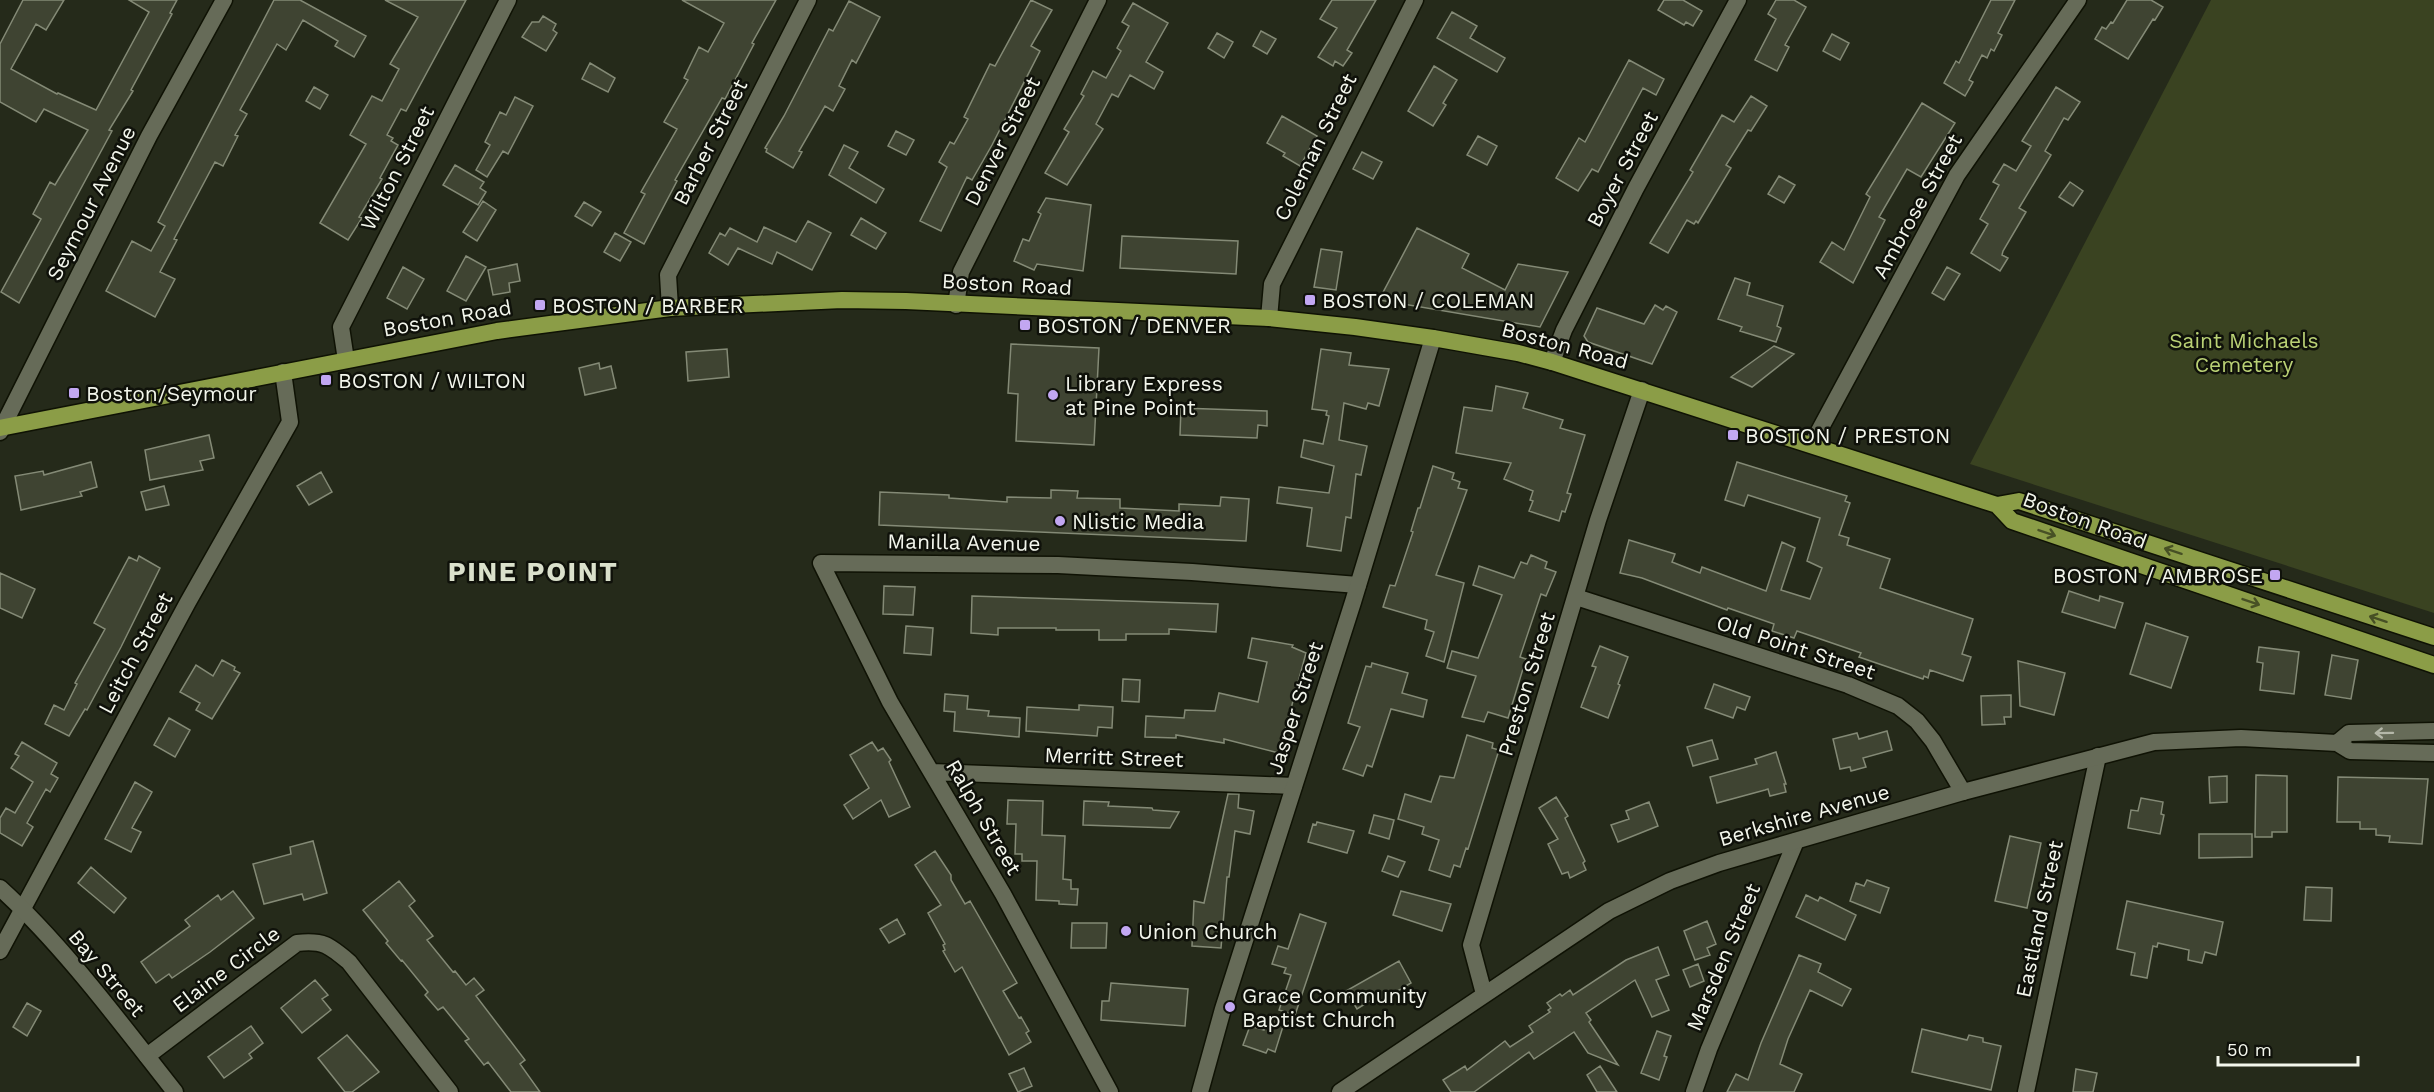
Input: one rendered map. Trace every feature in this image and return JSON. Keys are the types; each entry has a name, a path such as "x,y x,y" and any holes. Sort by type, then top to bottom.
{"main road":[{"name":"Boston Road","path":"1,429 497,331 670,308 842,300 1269,318 1433,338 1552,362 1997,505 2019,501 2434,637"},
{"name":"Boston Road","path":"1997,505 2012,521 2434,665"}],"street":[{"name":"Seymour Avenue","path":"1,429 149,136 224,0"},
{"name":"Wilton Street","path":"346,360 340,327 508,0"},
{"name":"Barber Street","path":"670,308 668,275 808,0"},
{"name":"Denver Street","path":"956,305 961,272 1098,0"},
{"name":"Coleman Street","path":"1269,318 1272,284 1415,0"},
{"name":"Boyer Street","path":"1552,362 1564,330 1636,188 1738,0"},
{"name":"Ambrose Street","path":"1812,444 1957,175 2078,0"},
{"name":"Jasper Street","path":"1200,1092 1223,1009 1358,585 1433,338"},
{"name":"Leitch Street","path":"0,951 188,602 290,422 283,372"},
{"name":"Preston Street","path":"1484,994 1471,945 1576,597 1642,390"},
{"name":"Manilla Avenue","path":"821,563 1058,565 1192,572 1358,585"},
{"name":"Ralph Street","path":"821,563 890,702 1013,914 1110,1092"},
{"name":"Old Point Street","path":"1576,597 1848,685 1898,706 1917,721 1933,741 1963,792"},
{"name":"Berkshire Avenue","path":"2337,742 2349,734 2434,731"},
{"name":"Berkshire Avenue","path":"1340,1092 1609,910 1670,881 1719,862 1963,792 2154,742 2241,738 2337,742 2350,751 2434,753"},
{"name":"Eastland Street","path":"2026,1092 2098,756"},
{"name":"Merritt Street","path":"932,772 1294,786"},
{"name":"Marsden Street","path":"1694,1092 1709,1049 1796,841"},
{"name":"Bay Street","path":"0,888 22,908 175,1092"},
{"name":"Elaine Circle","path":"147,1056 297,943 316,941 334,949 349,962 450,1092"}],"green space":[{"name":"Saint Michaels Cemetery","path":"2211,0 2434,0 2434,613 1970,464"}],"building":[{"path":"23,0 64,0 46,30 36,24 11,69 57,94 96,110 149,12 129,0 177,0 170,13 172,14 131,90 133,91 109,130 112,131 19,303 1,292 41,219 33,214 50,182 55,185 88,130 44,109 36,122 0,102 0,44"},
{"path":"274,0 300,0 366,36 354,57 335,46 338,41 303,20 286,50 277,44 240,110 247,114 235,135 238,136 223,166 215,162 174,239 177,240 160,272 175,279 155,317 106,291 132,241 151,251 165,226 158,222"},
{"path":"385,0 466,0 406,111 401,109 387,135 393,138 391,141 398,145 380,178 382,179 359,217 362,218 348,240 320,223 366,144 350,135 372,96 382,101 399,69 390,64 418,17"},
{"path":"682,0 776,0 725,99 722,98 675,180 677,181 644,244 624,233 645,194 641,192 677,129 664,122 688,80 684,78 699,47 708,52 724,23"},
{"path":"1031,0 1052,10 1031,46 1040,51 972,180 967,177 941,231 920,221 947,167 939,162 950,142 954,144 968,119 964,117 990,64 995,66"},
{"path":"1332,0 1376,0 1347,50 1352,53 1343,66 1335,61 1333,66 1318,57 1337,28 1320,19"},
{"path":"1664,0 1683,0 1702,11 1693,26 1686,22 1684,25 1658,10"},
{"path":"1776,0 1794,0 1806,7 1785,45 1789,47 1777,71 1755,60 1776,19 1768,14"},
{"path":"1991,0 2015,0 1998,33 2002,35 1994,51 1991,49 1987,58 1982,55 1969,80 1973,82 1965,96 1944,83 1956,61 1959,63"},
{"path":"2127,0 2151,0 2163,7 2128,59 2095,39 2102,27 2106,29 2111,22 2113,23"},
{"path":"849,1 880,17 856,63 852,60 839,86 845,89 833,111 825,106 799,151 802,152 793,168 766,152 765,148 829,29 833,31"},
{"path":"1133,3 1168,23 1146,62 1163,72 1154,89 1130,75 1118,97 1112,94 1096,124 1103,129 1067,185 1045,173 1069,132 1064,129 1084,96 1081,94 1093,71 1106,78 1121,51 1117,48 1129,26 1122,22"},
{"path":"1452,12 1477,26 1470,38 1505,58 1497,72 1437,38"},
{"path":"543,16 556,24 553,30 557,33 546,51 522,37 532,22 539,22"},
{"path":"1261,31 1276,39 1267,54 1253,46"},
{"path":"1217,33 1233,42 1224,58 1208,48"},
{"path":"1832,34 1849,43 1840,60 1823,51"},
{"path":"1629,60 1664,79 1656,95 1643,88 1598,172 1592,169 1578,191 1556,178 1579,138 1585,142"},
{"path":"590,63 615,78 608,92 582,79"},
{"path":"1434,66 1457,80 1443,103 1446,105 1433,126 1408,111"},
{"path":"314,87 328,95 320,109 306,101"},
{"path":"2056,87 2080,102 2068,120 2064,118 2045,151 2051,155 2019,208 2026,212 2003,251 2002,255 2008,258 2000,271 1971,253 1988,224 1980,219 1999,185 1993,182 2004,164 2016,171 2031,146 2022,141"},
{"path":"1751,96 1767,106 1751,131 1748,130 1726,165 1731,168 1698,223 1696,221 1694,224 1687,220 1668,253 1650,243 1693,172 1690,170 1722,115 1734,122"},
{"path":"515,97 533,106 508,154 503,151 487,177 476,170 490,145 485,142 500,112 506,115"},
{"path":"1922,103 1955,123 1921,177 1907,169 1879,217 1885,220 1853,283 1820,262 1832,242 1844,250 1870,197 1866,194"},
{"path":"1282,116 1317,136 1300,166 1283,156 1285,153 1267,143"},
{"path":"896,131 914,140 906,155 888,146"},
{"path":"1478,136 1497,146 1487,165 1467,155"},
{"path":"844,145 858,152 849,168 884,189 876,203 829,175"},
{"path":"1362,152 1382,162 1373,179 1353,169"},
{"path":"455,165 484,182 480,188 486,192 478,205 443,185"},
{"path":"1779,176 1795,185 1784,203 1768,194"},
{"path":"2070,182 2083,191 2073,206 2059,197"},
{"path":"1046,198 1091,205 1083,271 1037,264 1034,270 1014,261 1023,239 1029,241 1041,214 1038,212"},
{"path":"483,201 496,210 477,241 463,232"},
{"path":"584,202 601,212 592,226 575,216"},
{"path":"861,218 886,233 876,249 851,235"},
{"path":"808,221 831,233 812,270 777,252 772,264 738,248 728,265 709,253 720,233 725,236 730,228 757,242 764,227 796,242"},
{"path":"1417,228 1469,254 1462,268 1505,290 1518,264 1568,272 1540,327 1379,300"},
{"path":"615,233 631,242 620,261 604,252"},
{"path":"1122,236 1238,241 1236,274 1120,268"},
{"path":"1321,249 1342,252 1336,290 1314,287"},
{"path":"466,256 486,267 466,301 447,291"},
{"path":"517,264 520,281 509,283 510,292 493,295 488,270"},
{"path":"403,267 424,279 407,309 387,298"},
{"path":"1947,267 1960,274 1944,300 1932,293"},
{"path":"1735,278 1750,283 1747,295 1783,306 1777,326 1781,328 1776,342 1740,331 1742,327 1718,319"},
{"path":"1655,305 1663,310 1666,306 1677,312 1652,364 1588,342 1584,336 1597,308 1644,324"},
{"path":"1011,344 1099,348 1094,445 1016,441 1018,394 1008,393"},
{"path":"1774,346 1794,354 1752,387 1731,377"},
{"path":"727,349 729,377 688,381 686,352"},
{"path":"1321,349 1351,353 1349,365 1389,369 1379,406 1368,403 1366,409 1344,403 1339,440 1367,446 1361,475 1356,474 1351,518 1346,517 1341,551 1307,546 1312,508 1277,503 1279,487 1329,493 1334,466 1301,457 1304,440 1323,444 1329,416 1326,415 1327,411 1312,409"},
{"path":"599,363 600,369 611,366 616,388 585,395 579,368"},
{"path":"1496,386 1528,393 1523,408 1563,420 1560,428 1585,435 1567,493 1571,494 1565,512 1562,511 1559,521 1529,511 1533,501 1530,500 1533,491 1504,479 1511,463 1456,453 1464,407 1492,411"},
{"path":"1181,408 1267,411 1267,426 1258,425 1257,438 1180,435"},
{"path":"209,435 214,458 200,461 203,470 150,480 145,450"},
{"path":"91,462 97,487 80,492 82,496 21,510 15,476 43,471 44,475"},
{"path":"1737,462 1847,496 1845,501 1850,503 1839,535 1849,538 1847,545 1890,559 1880,588 1973,619 1962,654 1971,657 1963,681 1930,670 1928,678 1924,676 1923,679 1859,657 1861,653 1797,631 1794,638 1772,631 1774,624 1728,608 1727,610 1642,578 1620,573 1629,540 1675,554 1672,562 1700,573 1702,567 1766,591 1782,542 1795,548 1781,590 1810,599 1822,568 1807,561 1820,518 1748,495 1744,506 1725,500"},
{"path":"1433,466 1454,473 1452,479 1460,482 1458,488 1467,490 1436,575 1464,583 1444,662 1426,656 1434,632 1425,629 1427,620 1383,607 1390,585 1395,586"},
{"path":"321,472 332,492 309,505 297,486"},
{"path":"164,486 169,505 146,510 141,492"},
{"path":"1051,490 1078,491 1077,498 1120,499 1120,508 1179,511 1179,504 1220,506 1221,497 1249,499 1246,541 879,525 880,492 949,495 949,498 1007,502 1007,497 1051,498"},
{"path":"1531,555 1547,562 1545,568 1556,572 1546,596 1541,594 1520,657 1526,659 1508,718 1488,712 1484,722 1462,717 1476,676 1447,668 1452,651 1478,658 1502,595 1473,585 1479,566 1514,578 1521,562 1527,564"},
{"path":"139,556 160,568 87,710 85,709 69,736 45,724 54,705 64,710 77,684 75,683 105,629 94,623 129,557 137,561"},
{"path":"0,573 35,589 22,618 0,608"},
{"path":"884,586 915,587 913,615 883,614"},
{"path":"2069,591 2099,601 2100,596 2123,603 2115,628 2062,612"},
{"path":"972,596 1218,604 1216,632 1169,629 1169,634 1126,634 1126,640 1099,640 1099,630 1056,630 1056,628 998,628 998,635 971,633"},
{"path":"2146,623 2188,637 2171,688 2130,674"},
{"path":"906,626 933,628 931,655 904,653"},
{"path":"1252,638 1293,645 1292,647 1306,653 1279,753 1224,739 1224,743 1176,735 1176,738 1145,737 1146,716 1184,718 1185,710 1215,711 1219,693 1258,702 1267,662 1248,658"},
{"path":"1600,646 1628,657 1608,718 1581,707 1596,667 1592,666"},
{"path":"2259,647 2299,652 2294,694 2260,690 2263,663 2257,662"},
{"path":"2332,655 2358,660 2351,699 2325,695"},
{"path":"222,660 235,667 234,670 240,673 212,719 196,710 200,703 180,692 196,665 213,676"},
{"path":"2018,661 2065,673 2054,715 2020,706"},
{"path":"1372,663 1408,673 1402,693 1427,700 1423,717 1391,709 1372,767 1367,765 1363,776 1343,769 1360,727 1348,723 1366,666 1371,667"},
{"path":"1123,679 1140,680 1139,702 1122,701"},
{"path":"1714,684 1750,697 1745,710 1737,707 1733,718 1705,708"},
{"path":"945,694 968,696 967,709 989,711 988,716 1020,718 1019,737 954,731 955,712 944,711"},
{"path":"2011,695 2011,717 2004,717 2005,724 1982,725 1981,696"},
{"path":"1079,705 1113,707 1112,728 1098,727 1097,736 1026,731 1027,707 1079,710"},
{"path":"169,718 190,730 175,757 154,745"},
{"path":"1887,731 1892,750 1863,758 1866,767 1851,771 1850,767 1840,769 1833,739 1857,733 1859,739"},
{"path":"1467,735 1493,743 1492,748 1499,750 1468,849 1466,848 1460,867 1454,865 1450,877 1429,870 1439,840 1422,834 1424,827 1398,819 1405,794 1431,802 1440,776 1454,778"},
{"path":"1712,740 1718,759 1693,766 1687,747"},
{"path":"22,742 57,763 51,774 58,778 50,792 46,789 27,823 33,827 22,846 0,833 0,818 6,808 15,813 33,782 11,768 19,756 15,754"},
{"path":"872,742 878,751 883,748 891,760 889,762 910,807 889,817 881,800 853,819 844,805 869,788 850,755"},
{"path":"1776,752 1786,784 1784,784 1786,792 1770,796 1768,789 1717,803 1710,777 1757,764 1755,759"},
{"path":"2256,775 2287,776 2287,832 2272,832 2272,837 2255,837"},
{"path":"2227,776 2227,802 2210,803 2209,777"},
{"path":"2338,777 2428,779 2422,844 2389,842 2390,836 2376,835 2376,829 2360,829 2360,822 2337,822"},
{"path":"135,782 152,792 132,828 141,832 131,852 105,839"},
{"path":"1228,794 1239,794 1238,808 1254,811 1250,834 1235,831 1229,877 1227,877 1221,948 1192,946 1194,901 1204,903"},
{"path":"1556,797 1568,816 1565,818 1585,861 1583,863 1586,870 1570,878 1568,872 1562,874 1548,844 1558,839 1539,808"},
{"path":"2141,798 2163,802 2161,814 2164,815 2160,834 2128,828 2131,810 2138,811"},
{"path":"1008,800 1043,801 1042,835 1065,836 1063,879 1071,880 1071,889 1078,889 1077,905 1036,900 1037,861 1022,861 1022,854 1015,854 1016,824 1007,824"},
{"path":"1084,801 1109,802 1108,806 1179,812 1170,828 1083,825"},
{"path":"1649,802 1658,826 1618,842 1611,825 1629,819 1626,811"},
{"path":"1374,815 1394,820 1389,839 1369,833"},
{"path":"1317,822 1354,831 1347,853 1308,842 1313,824 1316,825"},
{"path":"2199,834 2252,834 2252,857 2199,858"},
{"path":"2010,836 2041,843 2027,908 1995,901"},
{"path":"313,841 327,893 304,900 302,894 264,904 253,864 291,854 290,847"},
{"path":"935,851 951,875 951,880 965,904 970,901 1017,983 1003,991 1029,1031 1026,1033 1031,1042 1009,1055 962,967 955,972 943,951 945,944 928,913 941,905 915,865"},
{"path":"1388,856 1405,862 1398,877 1382,871"},
{"path":"91,867 126,898 114,913 78,883"},
{"path":"1867,880 1889,888 1880,913 1850,901 1856,883 1864,886"},
{"path":"399,881 415,901 409,906 433,936 427,940 466,985 474,978 484,990 476,996 525,1060 520,1064 540,1092 511,1092 488,1062 484,1065 465,1041 469,1039 443,1007 438,1010 425,995 428,992 386,943 388,941 363,910"},
{"path":"2306,887 2332,888 2331,921 2304,920"},
{"path":"233,891 254,918 172,978 169,974 156,983 141,962 190,926 185,920 218,895 221,900"},
{"path":"1401,891 1451,904 1442,931 1393,915"},
{"path":"1806,895 1818,901 1820,897 1856,915 1845,940 1796,917"},
{"path":"2127,901 2223,922 2216,955 2205,952 2202,963 2188,960 2189,950 2158,943 2157,947 2153,946 2147,978 2131,975 2135,953 2117,949"},
{"path":"1300,914 1326,923 1295,1015 1279,1010 1291,975 1284,973 1286,968 1272,964 1278,946 1288,949"},
{"path":"897,919 905,934 889,943 880,929"},
{"path":"1707,921 1716,944 1707,948 1710,955 1695,960 1684,931"},
{"path":"1072,923 1107,923 1106,948 1071,948"},
{"path":"1658,947 1669,975 1656,980 1669,1010 1652,1017 1635,980 1586,1013 1591,1020 1589,1022 1618,1065 1588,1053 1574,1032 1534,1059 1529,1052 1474,1092 1451,1092 1443,1080 1465,1066 1467,1070 1505,1041 1510,1047 1533,1032 1529,1026 1550,1012 1548,1010 1551,1008 1547,1003 1560,994 1562,996 1570,990 1573,995 1626,960"},
{"path":"1799,955 1821,964 1818,972 1851,989 1842,1006 1810,990 1788,1039 1780,1064 1802,1074 1794,1092 1727,1092 1736,1074 1748,1080 1761,1043"},
{"path":"1399,961 1411,983 1381,1001 1378,996 1357,1009 1346,991"},
{"path":"1698,964 1704,981 1690,987 1683,970"},
{"path":"315,980 328,995 322,999 331,1010 302,1033 281,1008"},
{"path":"1111,983 1188,989 1185,1026 1101,1020 1102,1001 1109,1001"},
{"path":"27,1003 41,1011 27,1036 13,1027"},
{"path":"1269,1015 1285,1020 1275,1052 1268,1049 1266,1053 1243,1045 1250,1026 1264,1030"},
{"path":"251,1026 263,1043 249,1054 252,1058 224,1078 208,1057"},
{"path":"1922,1029 1967,1040 1969,1035 1983,1038 1983,1042 2001,1046 1991,1090 1912,1072"},
{"path":"1657,1031 1671,1036 1659,1080 1641,1073"},
{"path":"347,1035 379,1072 352,1092 345,1092 318,1058"},
{"path":"1600,1066 1617,1092 1597,1092 1587,1075"},
{"path":"1024,1068 1032,1086 1018,1092 1009,1074"},
{"path":"2076,1069 2097,1073 2093,1092 2073,1092"}],"place":[{"name":"BOSTON / COLEMAN","path":"1310,300"},
{"name":"BOSTON / BARBER","path":"540,305"},
{"name":"BOSTON / DENVER","path":"1025,325"},
{"name":"BOSTON / WILTON","path":"326,380"},
{"name":"Boston/Seymour","path":"74,393"},
{"name":"Library Express at Pine Point","path":"1053,395"},
{"name":"BOSTON / PRESTON","path":"1733,435"},
{"name":"Nlistic Media","path":"1060,521"},
{"name":"BOSTON / AMBROSE","path":"2275,575"},
{"name":"Union Church","path":"1126,931"},
{"name":"Grace Community Baptist Church","path":"1230,1007"}],"district":[{"name":"PINE POINT","path":"533,572"}]}
